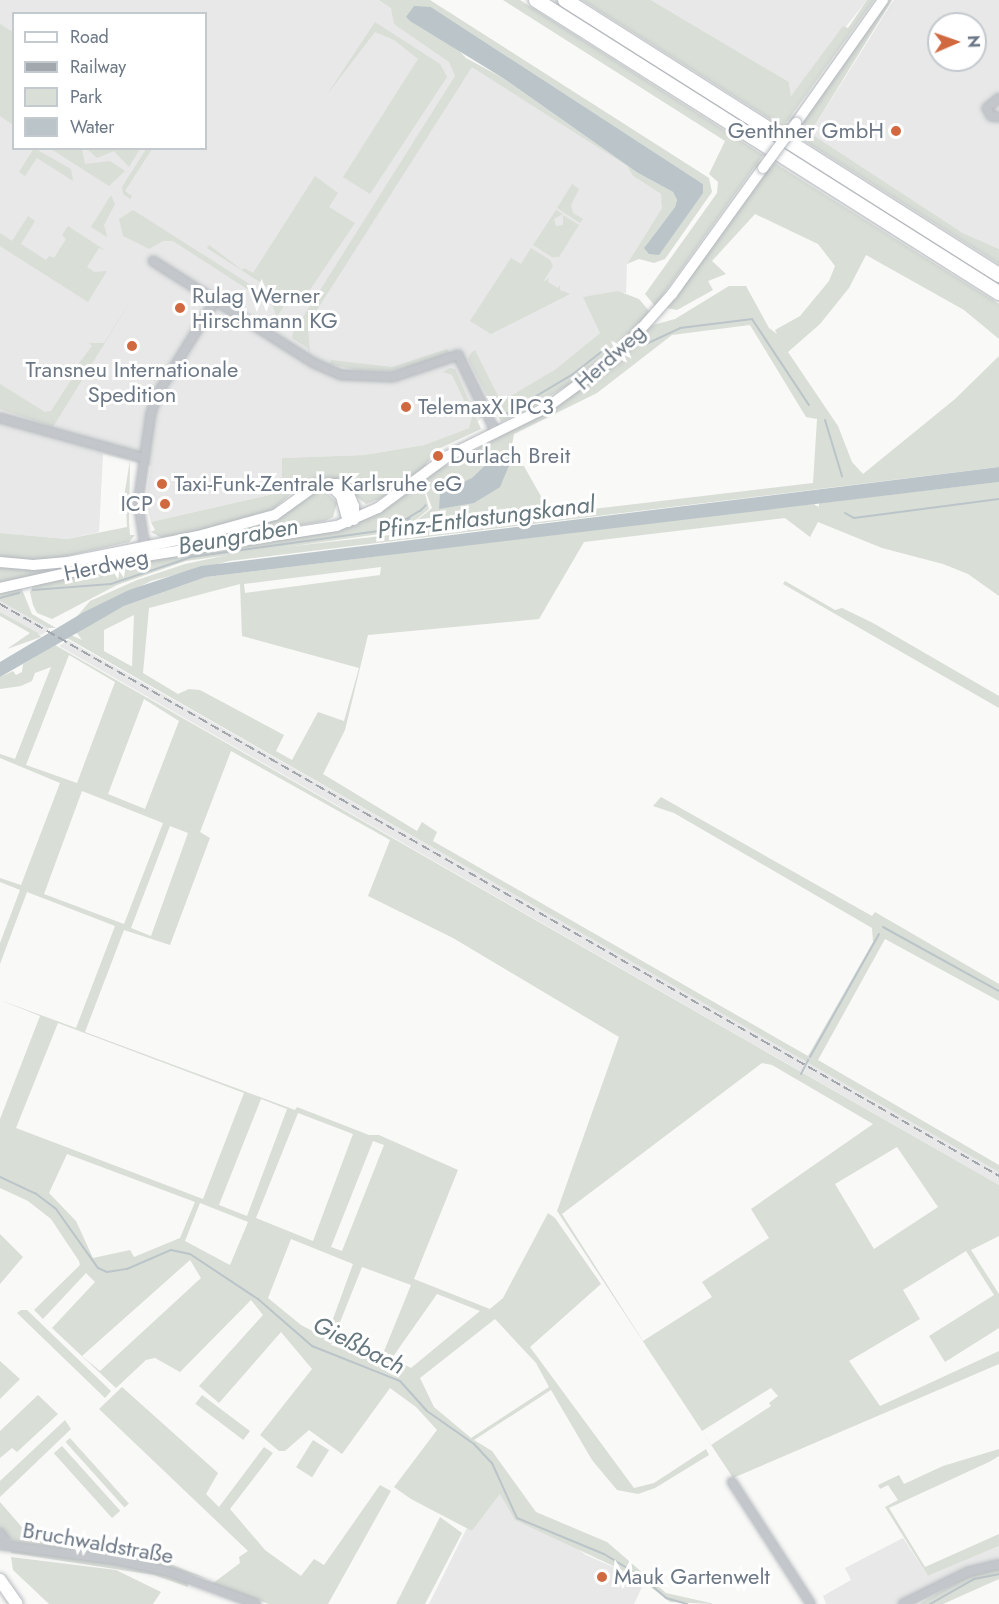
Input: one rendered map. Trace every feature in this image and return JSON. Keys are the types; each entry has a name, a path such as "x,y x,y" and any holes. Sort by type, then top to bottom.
{"highway":[{"path":"536,0 999,293"},
{"path":"565,0 999,275"}],"main road":[{"name":"Herdweg","path":"0,588 139,557 351,521 378,508 448,456 566,396 630,343 672,294 883,0"},
{"path":"0,562 50,565 145,547 263,519 282,511 308,488 329,484 343,487 353,499 378,508"},
{"path":"329,484 341,496 351,521"},
{"path":"351,521 353,499"},
{"path":"0,1580 17,1604"}],"street":[{"path":"996,99 988,111 999,117"},
{"path":"153,261 314,363 341,375 393,377 458,356 496,433"},
{"path":"145,547 138,502 144,458 158,393 215,301"},
{"path":"0,418 144,458"},
{"path":"732,1482 811,1604"},
{"path":"0,1533 7,1539 2,1545"},
{"name":"Bruchwaldstraße","path":"2,1545 117,1560 170,1572 256,1604"},
{"path":"903,1604 968,1572 999,1564"}],"shaded area":[{"path":"0,0 411,0 472,66 627,166 633,176 661,194 664,205 627,264 626,293 612,292 601,332 557,369 501,403 469,428 424,445 364,455 283,458 282,492 151,522 146,500 151,466 103,454 99,532 67,539 0,533"},
{"path":"651,0 867,0 791,96 789,82"},
{"path":"894,0 999,0 999,249 963,233 810,133"},
{"path":"0,601 49,630 41,635 0,612"},
{"path":"68,640 958,1147 999,1172 999,1185 59,646"},
{"path":"500,1494 586,1555 639,1578 644,1583 634,1604 429,1604 467,1528 472,1531"},
{"path":"903,1538 928,1576 999,1546 999,1561 907,1604 826,1604 823,1596 851,1580 845,1568"}],"green space":[{"path":"379,0 430,0 709,178 712,192 665,259 654,263 639,259 627,264 662,208 661,194 633,176 627,166 472,67 308,324 310,355 308,348 292,338 293,333 455,76 449,62 394,24 391,8","holes":["418,7 431,7 703,184 644,248 675,207 677,200 673,192 638,173 503,78 466,58"]},
{"path":"503,0 520,0 763,155 655,306 645,294 717,193 718,182 709,174 725,141"},
{"path":"582,0 651,0 789,82 791,96 843,26 848,28 867,0 874,0 786,123 796,129 886,0 892,0 810,133 963,233 999,249 999,264"},
{"path":"375,22 440,64 447,77 370,194 343,177 418,59 394,40 375,32 326,96"},
{"path":"0,24 12,31 12,124 0,116"},
{"path":"33,150 38,150 71,169 73,181 37,158 25,176 19,172"},
{"path":"53,150 82,150 85,164 110,161 125,171 109,186"},
{"path":"88,150 139,150 129,167 114,151 97,158"},
{"path":"145,150 151,150 125,191 132,196 130,199 123,194 122,187"},
{"path":"773,162 999,304 999,339 964,310 866,255 849,288 820,324 788,352 838,426 852,462 863,474 955,399 999,356 999,467 229,561 151,581 74,620 90,601 137,580 185,564 242,552 390,535 406,529 432,508 424,487 428,475 549,410 653,325 675,319 729,286 746,286 769,328 777,334 775,330 800,316 829,281 835,266 818,244 755,214 712,261 726,274 708,281 713,290 677,310 667,308","holes":["750,325 806,417 817,419 813,483 551,514 512,445 514,434 597,393 672,335"]},
{"path":"315,176 338,193 329,207 355,223 301,303 286,299 207,248 209,245 242,270 244,268 253,273"},
{"path":"572,184 579,189 571,205 573,213 583,219 580,223 557,208"},
{"path":"111,195 115,204 104,225 107,237 91,227"},
{"path":"133,210 284,306 277,317 272,305 173,241 163,241 149,249 123,236 119,219"},
{"path":"556,210 563,214 554,219 556,226 563,225 563,215 579,225 559,257 552,257 533,245"},
{"path":"28,216 35,221 21,244 46,260 49,256 54,258 66,239 62,235 68,226 106,251 99,248 87,267 94,272 107,271 88,302 0,246 0,233 12,241"},
{"path":"531,248 550,260 553,266 543,282 549,278 548,282 558,288 560,285 560,290 570,294 491,334 470,321 511,258 521,264"},
{"path":"618,291 639,299 650,312 617,347 572,382 531,408 501,422 468,359 470,354 475,350 501,402 556,369 600,333 583,297"},
{"path":"132,299 53,427 0,409 0,384 45,412 51,411 73,377 70,375 92,346 89,343 104,343"},
{"path":"447,349 450,354 443,358 393,371 357,370 330,364 331,360 392,367"},
{"path":"450,368 455,369 481,429 438,449 420,472 389,495 366,504 334,479 318,477 305,482 272,510 186,535 162,538 151,532 155,530 151,522 282,492 282,458 364,455 424,445 469,428 472,417 452,375 443,372"},
{"path":"130,460 129,523 130,535 135,535 129,542 45,561 0,558 0,533 67,539 127,527 125,491"},
{"path":"422,482 429,509 411,524 394,532 186,561 117,585 52,619 37,613 33,605 30,592 34,583 134,562 337,530 373,516"},
{"path":"999,482 999,596 968,574 943,564 882,548 818,522 810,537 785,518 584,542 539,619 368,635 345,730 323,774 417,831 422,822 437,832 433,841 808,1056 873,942 872,928 674,813 653,806 661,797 872,916 875,912 999,984 999,1001 885,939 818,1060 999,1165 999,1172 67,638 71,635 82,640 76,632 124,606 206,577 756,510 814,504 819,508 819,503","holes":["381,567 380,575 245,593 244,584","240,584 242,636 359,668 344,721 318,712 292,760 276,751 284,735 200,690 189,689 178,694 143,673 149,608","134,615 132,666 104,651 104,630"]},
{"path":"325,491 337,503 333,517 325,521 198,543 197,539 280,517 312,494"},
{"path":"0,567 49,568 49,573 0,584"},
{"path":"785,581 835,610 842,608 873,623 999,696 999,708 783,584"},
{"path":"21,587 32,614 56,628 48,628 0,601 0,591"},
{"path":"0,612 38,633 41,637 7,649 30,633 0,616"},
{"path":"55,645 999,1185 999,1236 971,1250 999,1294 999,1328 945,1362 929,1336 994,1295 966,1251 903,1290 920,1319 849,1361 880,1406 999,1351 999,1364 733,1478 711,1445 771,1406 769,1403 778,1396 771,1388 702,1431 557,1211 619,1037 453,938 368,896 390,840 231,751 200,832 210,838 170,945 124,930 85,1032 295,1110 297,1107 369,1135 379,1135 458,1170 414,1279 490,1309 503,1298 548,1213 555,1218 601,1284 530,1347 634,1488 654,1483 706,1449 709,1455 655,1488 638,1494 617,1490 592,1460 551,1390 474,1440 492,1451 536,1512 607,1542 666,1593 715,1604 670,1602 639,1578 515,1520 500,1494 472,1531 411,1499 394,1487 437,1430 416,1407 390,1388 342,1454 309,1430 285,1451 279,1451 260,1435 312,1369 281,1332 219,1403 199,1386 263,1315 251,1300 180,1372 155,1358 146,1360 116,1388 52,1328 95,1282 86,1273 43,1319 34,1310 80,1265 79,1261 51,1219 28,1201 0,1188 0,1119 40,1016 0,1000 76,1028 115,926 27,892 0,964 0,943 20,890 0,882 0,878 21,885 60,783 0,758 0,754 15,759 51,667 35,673 32,681 21,686 0,689 0,677 13,671 16,675 22,672 23,664","holes":["69,655 115,682 77,783 26,765","144,699 179,721 145,809 108,794","82,791 163,823 124,924 44,894","170,826 188,833 151,936 131,928","58,1023 244,1093 203,1199 16,1128","762,1063 772,1065 873,1124 751,1209 769,1238 702,1282 712,1297 643,1341 562,1214","261,1099 287,1109 247,1216 219,1205","298,1113 353,1134 313,1241 256,1218","373,1141 384,1145 342,1251 331,1247","897,1147 938,1207 874,1249 835,1184","67,1154 195,1202 180,1238 134,1257 130,1250 93,1258 76,1221 49,1193","200,1203 248,1222 230,1265 185,1241","291,1239 353,1264 326,1338 301,1325 268,1298","190,1260 201,1278 100,1371 82,1356","362,1267 411,1285 380,1361 331,1345","437,1294 480,1311 411,1368 392,1358","495,1319 536,1363 549,1387 471,1438 434,1407 420,1378"]},
{"path":"0,1234 23,1257 0,1284"},
{"path":"27,1310 111,1391 105,1398 17,1313"},
{"path":"0,1361 20,1379 0,1399"},
{"path":"122,1387 218,1473 206,1494 219,1507 264,1447 273,1453 230,1509 265,1550 301,1576 314,1559 324,1565 380,1485 391,1491 328,1604 269,1604 212,1584 240,1563 239,1557 248,1551 99,1409"},
{"path":"38,1395 58,1414 17,1452 12,1448 0,1458 0,1431"},
{"path":"202,1395 250,1431 243,1440 195,1404"},
{"path":"65,1420 71,1429 0,1497 0,1481"},
{"path":"70,1438 129,1503 124,1507 66,1442"},
{"path":"313,1440 329,1450 312,1477 296,1467"},
{"path":"62,1446 120,1511 112,1518 54,1453"},
{"path":"999,1449 999,1456 989,1462 889,1508 925,1567 999,1534 999,1546 928,1576 885,1507 898,1500 888,1485 880,1489 878,1485 899,1475 904,1484 943,1466"},
{"path":"0,1502 34,1541 135,1550 208,1579 145,1562 14,1542 0,1530"},
{"path":"440,1517 462,1533 425,1604 396,1604"},
{"path":"12,1548 135,1566 188,1582 188,1587 154,1575 11,1553"},
{"path":"11,1557 116,1570 161,1592 153,1604 49,1604 13,1570"},
{"path":"999,1567 999,1579 943,1604 919,1604 973,1573"}],"water":[{"path":"414,6 431,7 703,184 703,193 659,255 649,254 644,248 675,207 677,200 673,192 638,173 503,78 410,21 406,17"},
{"path":"505,455 511,461 500,487 474,503 439,509 440,493 472,478 493,458"},
{"path":"999,467 999,482 206,577 124,606 0,677 0,662 84,612 129,590 201,566"}],"waterway":[{"name":"Beungraben","path":"644,345 680,328 752,319 809,405"},
{"name":"Beungraben","path":"506,414 573,374 605,349"},
{"path":"825,420 842,476"},
{"path":"845,513 854,518 999,499"},
{"name":"Beungraben","path":"420,511 426,505"},
{"name":"Beungraben","path":"386,519 406,519 421,510"},
{"name":"Beungraben","path":"33,590 111,584 191,557 393,529 405,525 410,517"},
{"name":"Beungraben","path":"0,598 19,593"},
{"path":"883,927 999,991"},
{"path":"810,1057 879,934"},
{"path":"801,1074 808,1060"},
{"name":"Gießbach","path":"0,1177 35,1193 56,1209 98,1268 107,1272 127,1269 171,1250 190,1254 258,1299 312,1346 400,1381 427,1411 474,1444 492,1463 517,1518 604,1554 642,1577 666,1598 687,1604"},
{"name":"Gießbach","path":"930,1604 974,1579 999,1574"}],"railway":[{"path":"0,604 999,1176"}],"place":[{"name":"Genthner GmbH","path":"896,131"},
{"name":"Rulag Werner Hirschmann KG","path":"180,308"},
{"name":"Transneu Internationale Spedition","path":"132,346"},
{"name":"TelemaxX IPC3","path":"406,407"},
{"name":"Durlach Breit","path":"438,456"},
{"name":"Taxi-Funk-Zentrale Karlsruhe eG","path":"162,484"},
{"name":"ICP","path":"165,504"},
{"name":"Mauk Gartenwelt","path":"602,1577"}],"water label":[{"name":"Pfinz-Entlastungskanal","path":"486,517"}]}
